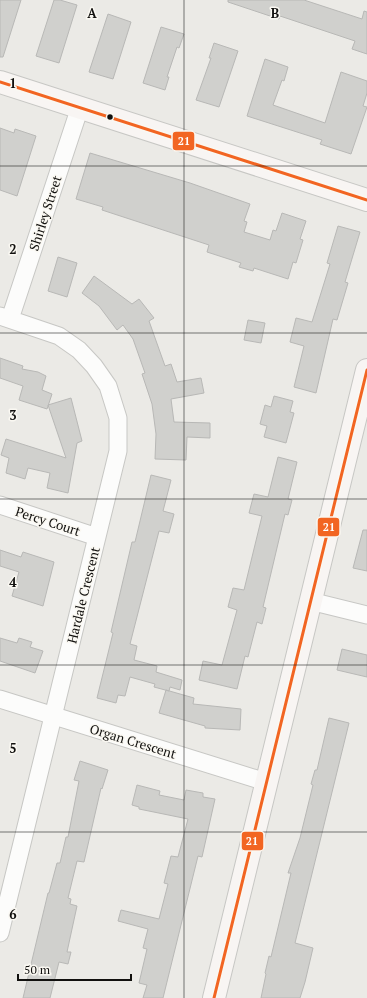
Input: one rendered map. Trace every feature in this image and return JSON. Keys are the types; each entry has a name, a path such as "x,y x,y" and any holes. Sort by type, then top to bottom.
{"street":[{"path":"0,82 367,200"},
{"name":"Shirley Street","path":"5,318 80,107"},
{"name":"Hardale Crescent","path":"0,933 5,892 53,716 118,451 118,418 114,402 110,395 108,386 94,366 79,350 59,336 5,318"},
{"path":"214,998 367,370"},
{"name":"Percy Court","path":"0,505 96,536"},
{"path":"310,600 367,615"},
{"name":"Organ Crescent","path":"0,700 266,782"}],"building":[{"path":"0,0 21,0 3,57 0,57"},
{"path":"54,0 60,0 77,5 59,63 36,56"},
{"path":"228,0 304,0 362,19 364,11 367,12 367,54 352,49 355,41 280,16 279,19 228,2"},
{"path":"108,14 131,22 113,79 89,72"},
{"path":"161,27 184,34 179,48 177,47 167,77 169,77 165,90 143,83"},
{"path":"214,43 238,51 219,107 196,100 211,58 209,58"},
{"path":"265,59 288,67 284,81 282,80 273,105 325,123 341,72 367,81 367,93 363,106 367,107 351,154 320,144 322,140 247,116"},
{"path":"0,128 14,133 15,129 36,136 17,196 0,190"},
{"path":"90,153 190,183 250,204 244,221 247,222 244,232 270,240 273,230 276,231 282,213 306,221 300,239 303,240 296,263 293,262 288,279 254,268 253,271 239,267 241,263 207,252 209,245 102,210 103,207 76,199"},
{"path":"338,226 360,232 345,282 348,283 337,320 333,319 316,393 294,387 304,346 290,342 296,318 312,322 330,264 327,263"},
{"path":"58,257 77,263 67,297 48,291"},
{"path":"94,276 132,304 139,299 154,318 149,321 165,366 171,364 177,382 201,378 204,393 171,399 174,422 210,423 210,438 187,437 186,460 155,459 156,434 152,404 142,374 145,373 133,339 123,325 117,330 99,306 82,293"},
{"path":"248,320 265,323 261,343 244,340"},
{"path":"0,358 23,366 22,369 38,372 46,376 42,390 52,394 47,409 19,400 23,386 0,378"},
{"path":"274,396 293,401 290,412 294,413 286,443 264,437 267,426 260,424 265,405 271,407"},
{"path":"71,398 82,441 77,443 68,493 47,488 50,473 28,468 25,479 6,473 9,458 1,455 6,439 66,458 48,405"},
{"path":"278,457 297,462 288,499 292,500 288,515 285,514 263,607 266,608 262,624 257,622 248,657 245,656 237,689 199,680 203,661 222,665 237,610 228,607 233,588 244,590 262,516 249,513 254,494 268,497"},
{"path":"151,475 171,480 163,511 174,514 169,533 159,531 130,644 137,646 134,660 157,666 156,672 182,680 180,690 170,687 169,691 154,687 155,684 130,677 125,696 118,695 116,703 97,698 113,633 111,632 132,542 135,542"},
{"path":"363,530 367,530 367,571 353,568"},
{"path":"0,550 21,557 23,552 54,562 43,606 12,596 19,572 0,566"},
{"path":"0,638 17,643 19,638 32,642 30,647 43,651 35,673 0,661"},
{"path":"342,649 367,655 367,677 337,670"},
{"path":"166,690 194,698 193,704 241,709 240,730 205,728 205,726 159,713"},
{"path":"329,718 349,723 295,943 313,948 305,982 300,998 261,998 269,956 271,957 291,873 288,873 300,838 313,785 311,784 315,770 317,770"},
{"path":"80,761 108,770 102,789 101,788 84,862 77,861 68,898 71,899 70,904 77,906 67,952 71,952 68,964 59,962 50,998 23,998 48,893 57,863 60,863 66,837 68,837 79,781 74,780"},
{"path":"137,785 160,791 159,795 184,800 186,790 203,793 203,797 215,799 202,857 198,856 163,998 143,998 147,985 139,983 147,949 143,948 148,929 118,921 121,910 159,919 168,884 164,883 171,856 178,857 188,819 139,809 139,807 132,805"}],"transit line":[{"name":"21","path":"0,82 367,200"},
{"name":"21","path":"214,998 367,370"}]}
